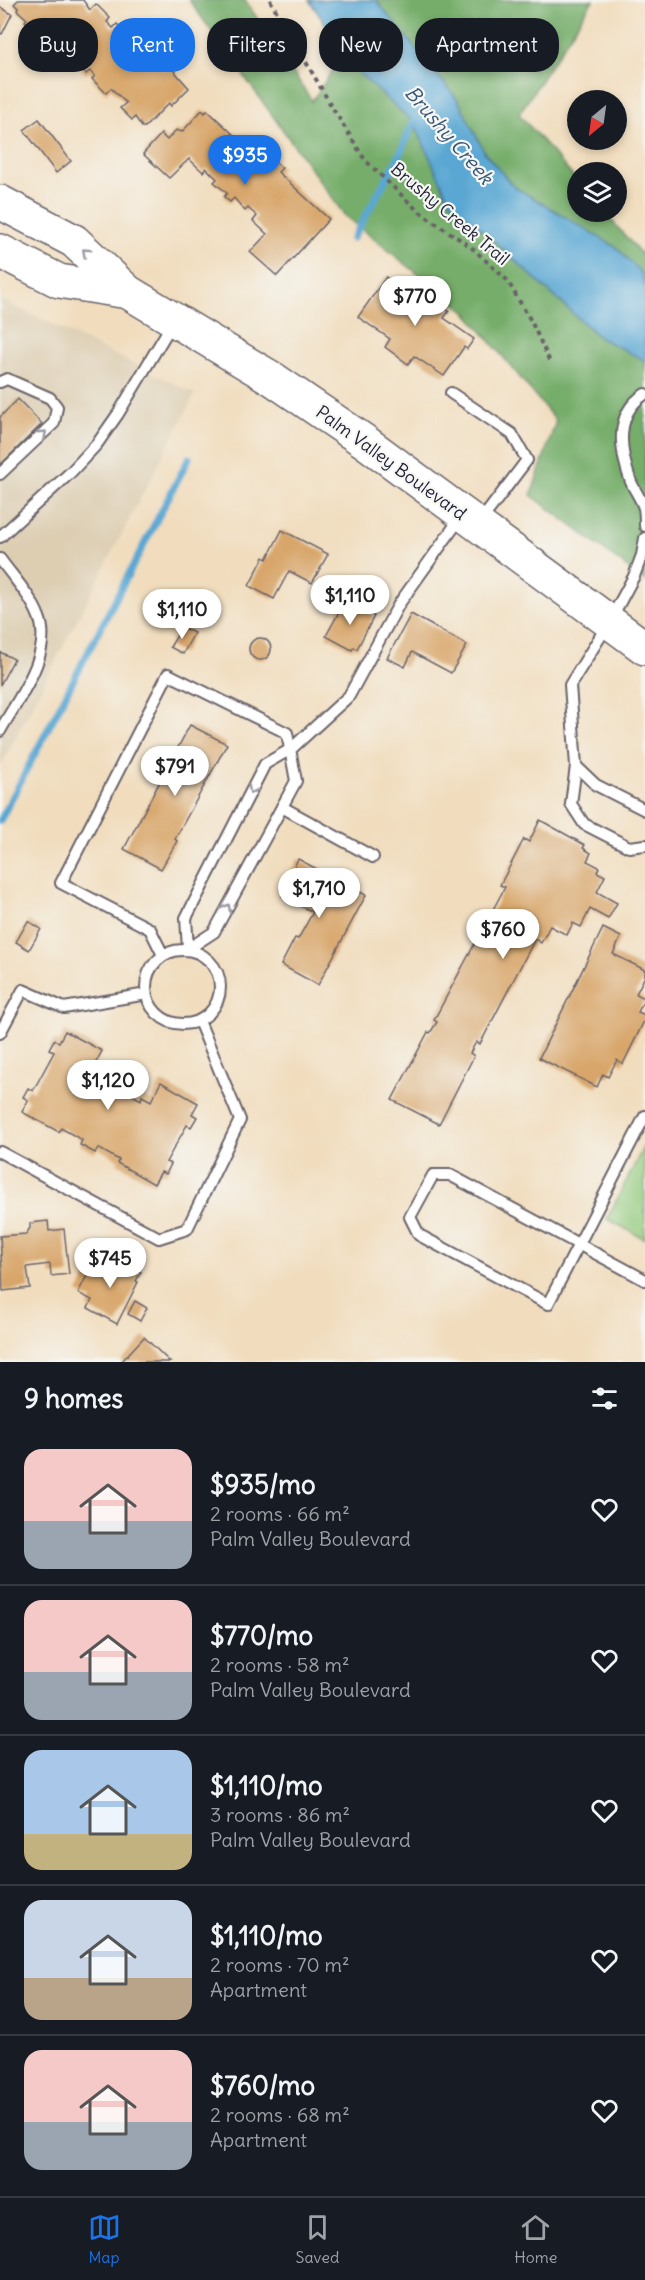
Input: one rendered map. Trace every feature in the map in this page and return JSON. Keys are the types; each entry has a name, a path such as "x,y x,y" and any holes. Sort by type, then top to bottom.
{"highway":[{"name":"Palm Valley Boulevard","path":"0,202 74,241 128,292 273,379 364,441 645,648"},
{"name":"Palm Valley Boulevard","path":"0,251 59,281 128,292"}],"lane":[{"path":"0,537 71,472 97,444 113,422 174,320"},
{"path":"0,382 8,379 50,398 57,407 54,423 0,474"},
{"path":"188,950 186,918 265,764 291,749 349,696 399,604 470,519 527,460 512,435 451,393"},
{"path":"641,397 630,408 622,426 621,450 632,483 644,508 645,526"},
{"path":"645,538 642,555 634,576 610,621 570,685 576,766 572,804 584,824 629,847 645,845"},
{"path":"0,559 33,604 43,629 40,655 35,668 0,731"},
{"path":"163,955 150,929 61,883 168,674 287,733 296,781 214,932 188,950"},
{"path":"576,766 596,785 645,810"},
{"path":"282,807 373,857"},
{"path":"175,950 200,953 216,970 220,981 217,1004 199,1021 176,1024 164,1019 154,1011 147,994 148,975 154,963 163,955 175,950"},
{"path":"0,1033 23,990 64,1008 147,994"},
{"path":"0,1152 159,1238 186,1230 240,1120 199,1021"},
{"path":"645,1116 579,1244 548,1304 419,1235 410,1217 433,1176 450,1175 579,1244 645,1280"}],"path":[{"name":"Brushy Creek Trail","path":"270,0 365,160 417,210 471,247 507,280 531,321 550,362"}],"shaded area":[{"path":"0,299 195,394 0,767"}],"green space":[{"path":"189,0 245,0 257,18 207,18 207,25"},
{"path":"309,0 593,0 559,52 559,18 415,18 415,72 546,72 519,114 567,169 567,222 613,222 645,258 645,581 531,495 556,421 466,312 345,216 241,72 293,72 312,101 332,72 403,72 403,18 321,18"},
{"path":"645,1144 645,1239 607,1219"}],"water":[{"path":"309,0 376,0 391,18 321,18"},
{"name":"Brushy Creek","path":"403,33 415,48 415,72 435,72 458,100 485,153 513,186 567,218 567,222 574,222 616,247 641,273 645,287 645,365 641,358 600,338 449,200 414,123 359,72 403,72"}],"building":[{"path":"18,0 83,0 90,10 96,4 110,18 107,22 110,25 110,72 175,72 189,88 171,106 169,103 145,127 142,127 135,117 132,120 120,108 126,103 111,88 106,93 92,79 95,76 91,72 98,72 98,18 26,18 14,4"},
{"path":"0,7 12,14 2,34 0,33"},
{"path":"202,110 205,113 207,110 248,148 254,142 282,168 278,172 329,219 277,276 250,252 267,234 253,221 257,216 248,208 245,211 234,198 230,202 224,197 227,193 214,182 217,179 206,168 203,172 189,159 169,178 143,154 161,134 167,140 176,130 182,132"},
{"path":"39,119 71,161 56,173 24,130"},
{"path":"386,277 419,300 424,293 449,311 444,318 474,339 467,349 464,347 444,376 414,356 408,364 385,347 390,339 358,317"},
{"path":"18,399 42,424 0,465 0,417"},
{"path":"282,530 328,554 312,583 289,571 274,599 249,586 264,557 267,559"},
{"path":"345,601 374,616 357,649 354,647 352,650 326,636"},
{"path":"411,614 467,645 451,673 412,652 405,667 387,658"},
{"path":"182,627 194,633 183,654 170,647"},
{"path":"260,638 268,641 271,649 268,657 260,660 252,657 249,649 252,641"},
{"path":"0,652 14,659 0,685"},
{"path":"190,725 227,744 161,869 124,849"},
{"path":"540,820 585,845 583,848 591,853 587,861 599,867 597,872 605,876 597,892 617,903 608,919 590,909 581,927 573,923 567,935 550,926 541,943 535,939 480,1044 476,1042 470,1053 474,1056 439,1124 392,1100 428,1032 430,1033 437,1022 434,1020 505,887 500,885 524,839 529,842"},
{"path":"298,859 366,895 318,985 281,965 295,938 298,939 313,912 282,896"},
{"path":"28,921 41,929 29,950 16,942"},
{"path":"603,928 621,937 613,954 645,970 645,976 636,994 645,998 638,1012 645,1015 645,1019 623,1064 617,1060 608,1077 603,1074 597,1087 539,1058"},
{"path":"65,1031 102,1051 93,1068 101,1073 99,1077 141,1100 142,1096 151,1101 161,1082 198,1103 192,1114 197,1117 191,1127 187,1125 166,1162 171,1164 166,1174 161,1172 154,1184 117,1163 119,1160 98,1148 95,1153 80,1145 82,1140 61,1128 59,1132 22,1112 28,1100 23,1097 28,1088 33,1091 54,1052 49,1049 54,1040 59,1042"},
{"path":"48,1221 49,1231 64,1229 69,1274 51,1276 50,1264 27,1267 30,1288 3,1291 0,1236 26,1234 30,1223"},
{"path":"95,1260 117,1271 122,1262 141,1272 117,1324 88,1308 92,1300 78,1293"},
{"path":"135,1301 147,1308 140,1321 128,1314"},
{"path":"144,1337 170,1362 121,1362"}],"waterway":[{"name":"Brushy Creek","path":"353,238 399,156 416,115"},
{"path":"0,821 189,458"}]}
